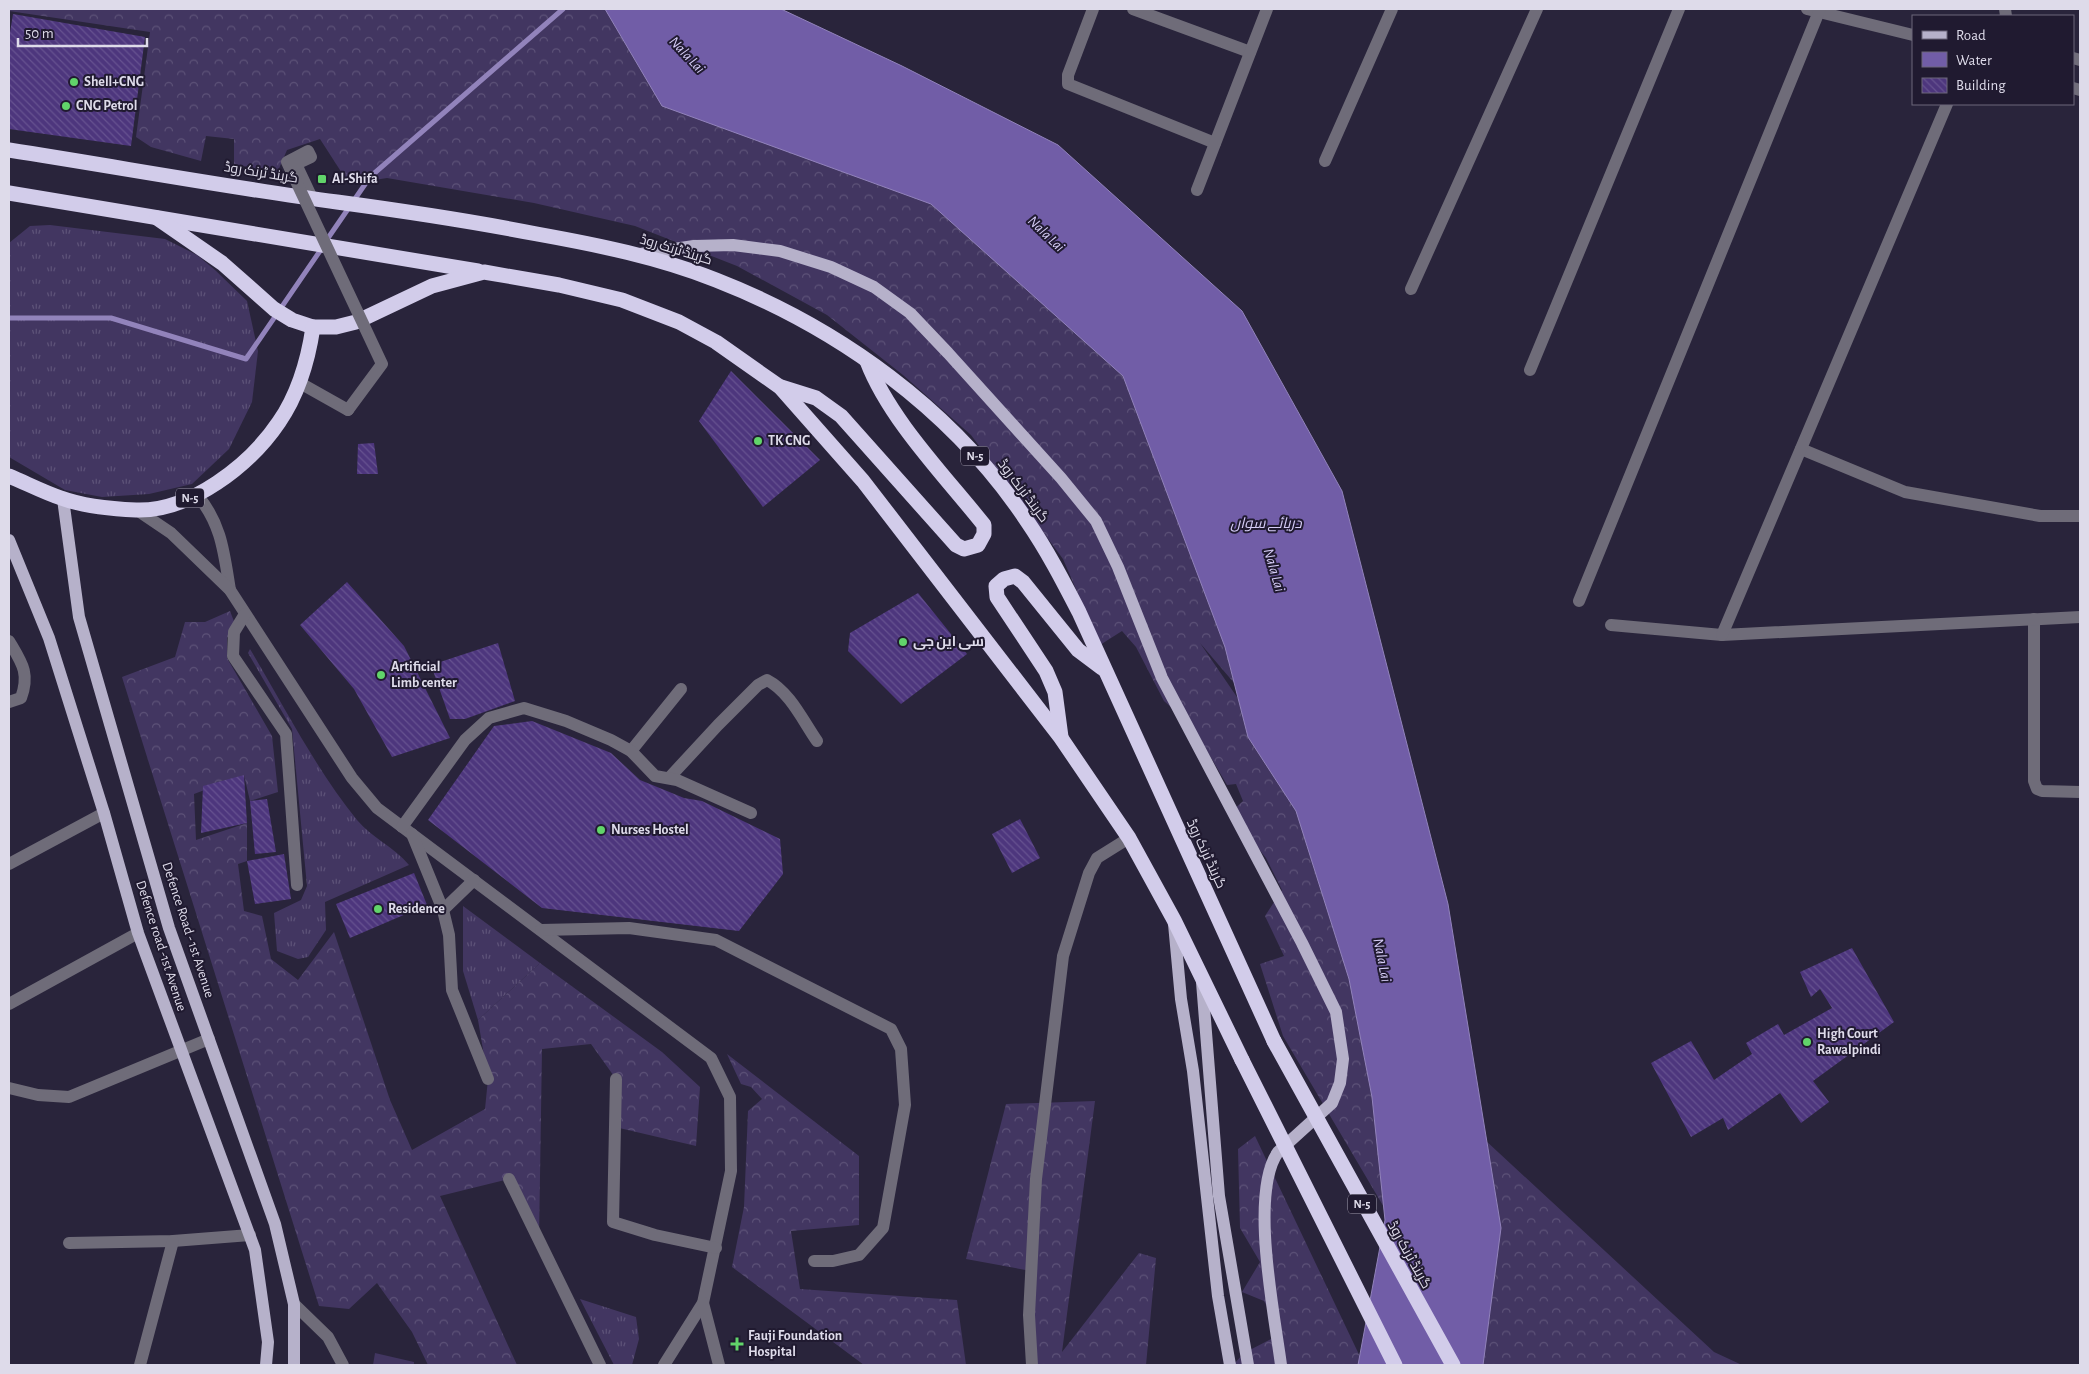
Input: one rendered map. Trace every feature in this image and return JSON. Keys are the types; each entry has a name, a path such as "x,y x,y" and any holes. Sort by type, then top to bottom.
{"highway":[{"name":"گرینڈ ٹرنک روڈ","path":"9,150 471,221 638,255 713,278 772,303 820,329 913,395 990,472 1026,519 1054,563 1079,612 1274,1041 1453,1365"},
{"path":"9,193 559,284 622,300 679,322 716,342 780,387 863,481 1061,738 1129,838 1174,920 1395,1365"},
{"path":"157,218 197,243 274,309 292,320 313,327 336,327 356,322 432,286 484,272"},
{"name":"N-5","path":"9,476 63,499 137,510 166,506 198,496 246,460 279,422 300,383 308,359 313,327"},
{"path":"780,387 816,398 841,416 956,545 964,549 978,545 984,534 984,526 890,408 876,386 866,360"},
{"path":"1061,738 1055,692 1046,672 997,598 996,586 1004,578 1015,576 1023,582 1078,650 1104,669"}],"main road":[{"path":"638,255 694,246 733,245 780,251 831,267 874,287 910,313 948,353 1061,478 1096,521 1118,567 1162,678 1302,943 1336,1012 1343,1059 1340,1083 1332,1103 1274,1157 1266,1191 1268,1278 1282,1365"},
{"name":"Defence Road - 1st Avenue","path":"63,499 79,617 169,928 275,1224 294,1304 294,1365"},
{"name":"Defence road -1st Avenue","path":"9,540 49,638 104,813 138,933 255,1250 266,1333 266,1365"},
{"path":"1174,920 1181,999 1193,1071 1218,1296 1228,1362"},
{"path":"1202,977 1219,1196 1248,1365"}],"street":[{"path":"1093,9 1068,75 1068,84 1215,143"},
{"path":"1133,9 1250,52"},
{"path":"1197,190 1267,9"},
{"path":"1325,161 1392,9"},
{"path":"1411,289 1537,9"},
{"path":"1530,370 1679,9"},
{"path":"1807,9 1820,10 1912,35"},
{"path":"1579,601 1820,10"},
{"path":"1722,635 1947,105"},
{"path":"300,383 348,410 382,364 286,162 308,152 311,157 296,164 312,198"},
{"path":"1801,450 1905,492 2040,516 2080,516"},
{"path":"198,496 212,512 220,533 230,590"},
{"path":"137,510 170,533 230,590 352,778 377,808 711,1058 730,1096 730,1171 716,1248 703,1303 664,1365"},
{"path":"245,614 234,632 233,656 286,734 297,886"},
{"path":"1611,625 1722,635 2080,617"},
{"path":"2034,619 2034,781 2037,789 2042,791 2080,792"},
{"path":"9,641 24,670 26,683 21,698 9,702"},
{"path":"669,778 718,724 758,685 767,680 777,685 787,697 818,742"},
{"path":"631,751 681,689"},
{"path":"407,831 465,740 489,718 524,708 566,720 631,751 655,776 677,780 751,814"},
{"path":"9,864 104,813"},
{"path":"407,831 443,910 449,935 452,990 488,1079"},
{"path":"1032,1365 1028,1315 1036,1179 1063,956 1089,873 1097,858 1129,838"},
{"path":"443,910 474,880"},
{"path":"541,930 629,928 716,940 891,1028 902,1049 905,1105 882,1228 858,1255 833,1261 814,1261"},
{"path":"9,1004 138,933"},
{"path":"9,1088 38,1095 69,1096 209,1040"},
{"path":"616,1079 613,1222 655,1235 716,1248"},
{"path":"509,1179 600,1365"},
{"path":"69,1243 173,1240 250,1235"},
{"path":"140,1365 173,1240"},
{"path":"703,1303 719,1365"},
{"path":"294,1304 328,1337 343,1365"}],"green space":[{"path":"9,9 626,9 941,189 1160,378 1287,745 1200,643 1317,814 1376,1039 1714,1352 1742,1365 1477,1365 1283,1036 1260,964 1284,956 1265,916 1282,890 1266,858 1230,813 1243,801 1236,784 1227,785 1193,727 1164,701 1136,647 1122,631 1100,645 1063,559 971,435 903,375 827,315 737,266 635,226 534,203 387,178 349,184 320,139 287,150 277,173 234,164 234,139 206,136 201,161 151,147 136,137 150,32 9,11"},
{"path":"50,225 165,239 197,255 247,301 258,351 252,402 229,449 192,484 149,494 102,497 65,490 9,457 9,243 30,226"},
{"path":"230,611 235,624 227,638 227,658 272,736 278,792 250,801 244,775 194,794 196,840 247,823 247,861 238,864 244,911 262,916 271,959 298,980 334,932 390,1100 412,1150 485,1109 488,1079 478,1020 540,963 662,1052 700,1087 696,1146 615,1127 616,1079 591,1044 542,1049 539,1240 509,1179 440,1196 517,1365 428,1365 412,1332 377,1283 349,1309 319,1306 122,677 175,657 185,622 205,622"},
{"path":"250,649 300,736 342,800 369,832 397,853 409,865 325,902 326,930 308,957 298,959 277,951 274,913 301,900 307,886 292,729 248,653"},
{"path":"463,906 540,963 478,1020 463,971"},
{"path":"727,1054 859,1156 859,1225 791,1231 800,1289 957,1300 966,1365 864,1365 732,1267 744,1207 748,1111 762,1099 751,1087 741,1084"},
{"path":"1095,1101 1062,1352 1139,1253 1156,1258 1146,1365 1037,1365 1031,1271 966,1259 1006,1104"},
{"path":"1255,1136 1364,1365 1233,1365 1244,1353 1281,1334 1264,1301 1242,1292 1260,1262 1240,1228 1238,1149"},
{"path":"580,1299 636,1317 639,1339 632,1365 614,1365"},
{"path":"375,1353 414,1362 414,1365 373,1365"}],"water":[{"name":"دریائے سواں","path":"605,9 781,9 902,66 1058,145 1242,311 1342,491 1448,904 1501,1228 1483,1365 1358,1365 1385,1220 1372,1097 1349,979 1296,811 1248,737 1225,647 1123,376 931,204 662,106"}],"building":[{"name":"Shell+CNG","path":"13,14 145,37 131,146 9,129 9,39"},
{"name":"TK CNG","path":"731,371 820,460 763,507 699,421"},
{"path":"374,443 378,474 357,474 358,444"},
{"name":"Artificial Limb center","path":"347,582 404,646 450,738 392,757 354,689 300,625"},
{"name":"سی این جی","path":"918,593 967,654 901,704 848,651 850,633"},
{"path":"498,643 515,701 465,719 450,719 431,665"},
{"name":"Nurses Hostel","path":"532,721 611,753 640,780 684,798 702,801 780,839 783,874 739,931 542,908 428,820 494,726"},
{"path":"244,775 247,823 201,833 203,786"},
{"path":"267,799 276,852 255,854 250,801"},
{"path":"1020,819 1040,858 1012,873 992,834"},
{"path":"284,854 291,899 255,904 247,861"},
{"name":"Residence","path":"414,873 427,905 350,938 336,904"},
{"name":"High Court Rawalpindi","path":"1852,948 1894,1022 1813,1081 1829,1102 1801,1123 1780,1093 1728,1130 1723,1118 1691,1137 1651,1063 1691,1041 1714,1080 1752,1054 1746,1043 1778,1024 1784,1035 1832,1008 1820,989 1811,997 1800,972"}],"waterway":[{"path":"326,241 370,177 563,9"},
{"path":"9,318 111,318 246,359 322,248"}],"place":[{"name":"Shell+CNG","path":"74,82"},
{"name":"CNG Petrol","path":"66,106"},
{"name":"Al-Shifa","path":"322,179"},
{"name":"TK CNG","path":"758,441"},
{"name":"سی این جی","path":"903,642"},
{"name":"Artificial Limb center","path":"381,675"},
{"name":"Nurses Hostel","path":"601,830"},
{"name":"Residence","path":"378,909"},
{"name":"High Court Rawalpindi","path":"1807,1042"},
{"name":"Fauji Foundation Hospital","path":"737,1344"}],"water label":[{"name":"Nala Lai","path":"687,55"},
{"name":"Nala Lai","path":"1046,234"},
{"name":"Nala Lai","path":"1274,570"},
{"name":"Nala Lai","path":"1382,960"}]}
